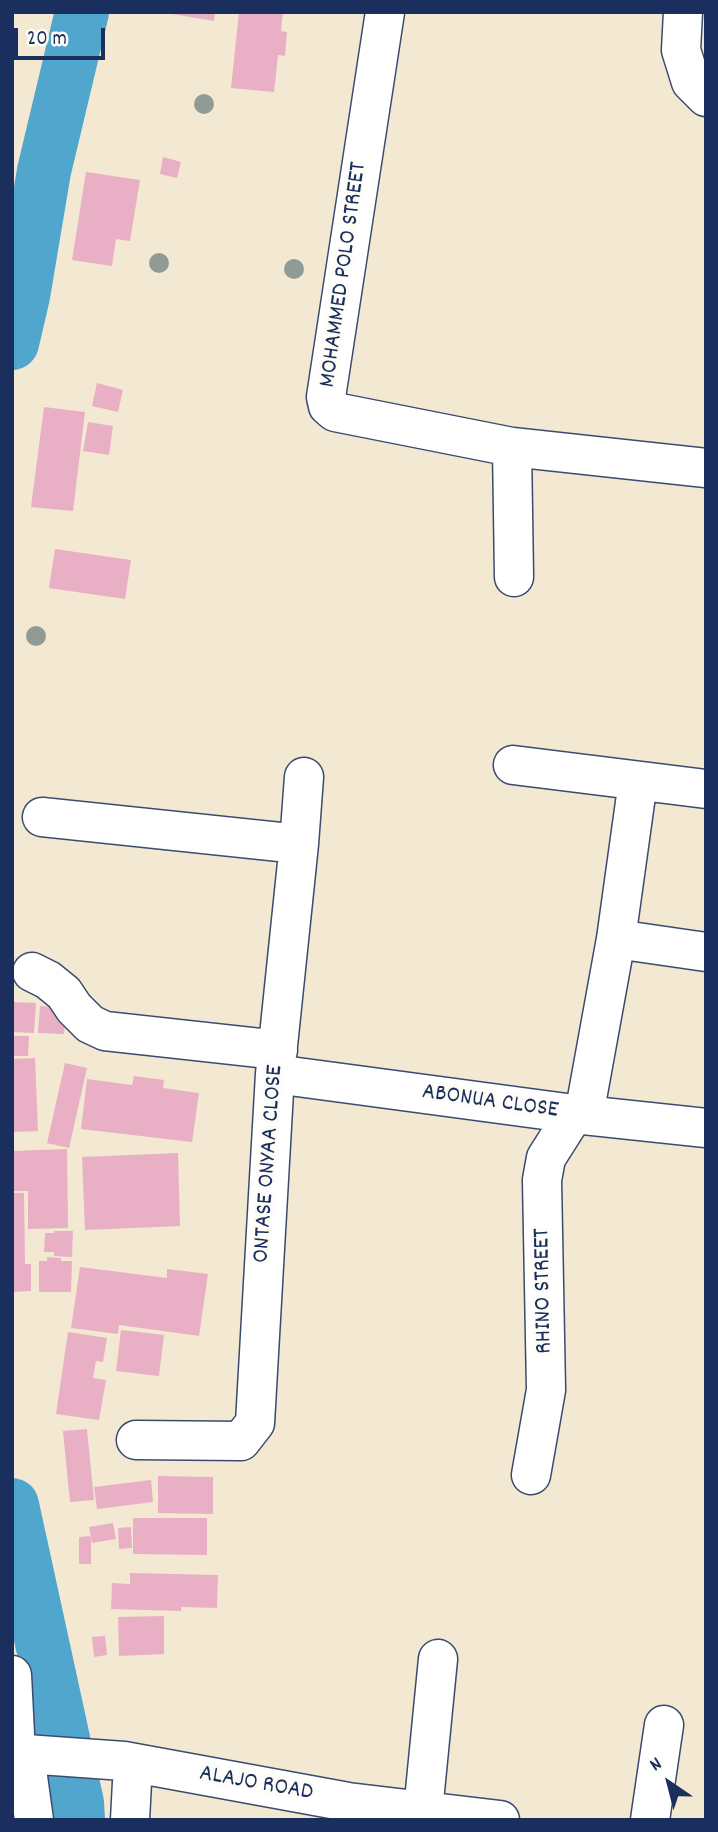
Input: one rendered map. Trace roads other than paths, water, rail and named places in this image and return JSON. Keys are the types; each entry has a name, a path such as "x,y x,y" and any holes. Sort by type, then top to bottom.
{"street":[{"name":"MOHAMMED POLO STREET","path":"384,12 326,397 328,405 334,412 512,447 706,468"},
{"path":"683,12 681,50 691,82 706,97"},
{"path":"512,447 514,577"},
{"path":"513,765 706,789"},
{"name":"ONTASE ONYAA CLOSE","path":"136,1440 241,1441 255,1423 276,1062 304,777"},
{"name":"RHINO STREET","path":"531,1475 546,1390 542,1181 547,1158 579,1114 615,939 639,781"},
{"path":"42,817 299,844"},
{"path":"615,939 706,952"},
{"name":"ABONUA CLOSE","path":"32,972 64,993 90,1024 105,1031 579,1114 706,1128"},
{"path":"423,1811 438,1659"},
{"path":"12,1675 21,1754 34,1820"},
{"path":"650,1820 664,1725"},
{"name":"ALAJO ROAD","path":"21,1754 128,1762 348,1802 500,1820"},
{"path":"128,1762 130,1820"}],"waterway":[{"path":"12,343 23,296 44,171 82,12"},
{"path":"12,297 23,296"},
{"path":"12,1505 77,1803 78,1820"}]}
